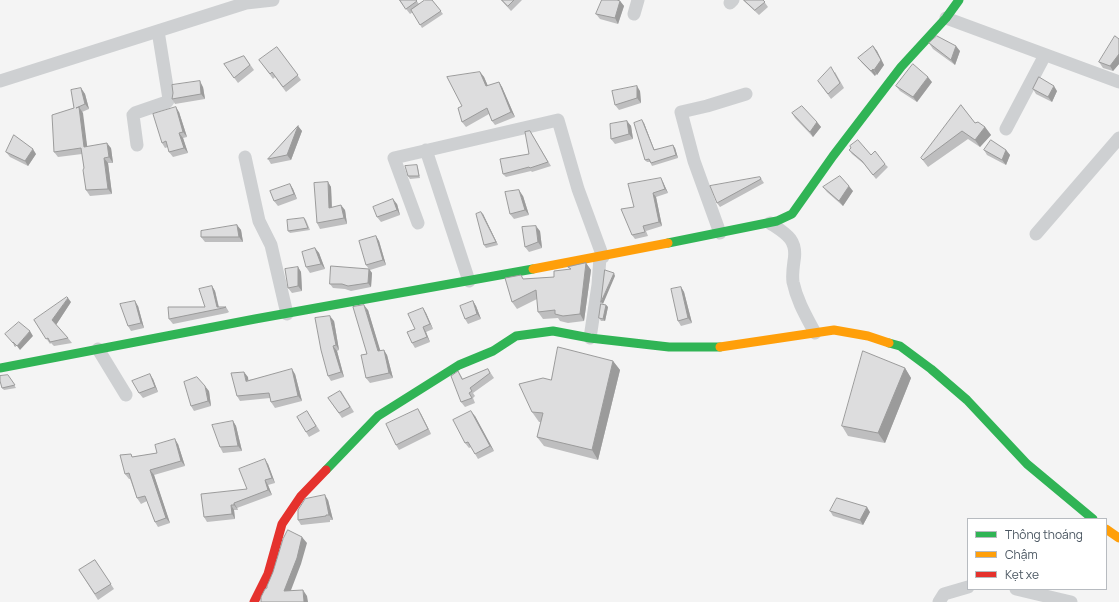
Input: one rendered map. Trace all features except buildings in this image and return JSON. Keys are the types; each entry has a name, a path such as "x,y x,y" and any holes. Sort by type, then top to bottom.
{"street":[{"path":"0,81 246,3 273,0"},
{"path":"634,14 638,0"},
{"path":"0,368 601,257 777,221 792,214 833,156 902,67 960,0"},
{"path":"946,18 1119,82"},
{"path":"138,145 133,115 167,102 169,99 158,31"},
{"path":"1006,129 1045,55"},
{"path":"720,233 694,161 681,112 746,94"},
{"path":"418,223 394,158 558,120 578,189 601,257 590,338"},
{"path":"1036,234 1119,138"},
{"path":"426,150 469,281"},
{"path":"245,157 259,221 271,245 287,314"},
{"path":"792,214 791,232 795,246 793,280 797,297 815,333"},
{"path":"770,223 787,235 793,242"},
{"path":"254,602 268,574 282,524 301,496 378,416 459,365 493,351 516,336 553,331 590,338 669,347 717,347 834,330 868,336 900,346 931,369 967,400 1027,464 1093,518"},
{"path":"98,349 126,395"},
{"path":"1107,530 1119,538"},
{"path":"939,602 944,594 967,587"},
{"path":"1020,590 1071,602"}],"traffic: fast":[{"path":"668,243 777,221 792,214 833,156 901,67 946,18 959,0"},
{"path":"0,368 255,319 533,269"},
{"path":"326,470 378,416 459,365 493,351 516,336 553,331 590,338 669,347 720,347"},
{"path":"889,343 900,346 931,369 967,400 1027,464 1092,518"}],"traffic: slow":[{"path":"533,269 668,243"},
{"path":"720,347 834,330 868,336 889,343"},
{"path":"1107,530 1119,538"}],"traffic: jam":[{"path":"254,602 268,574 282,524 301,496 326,470"}]}
